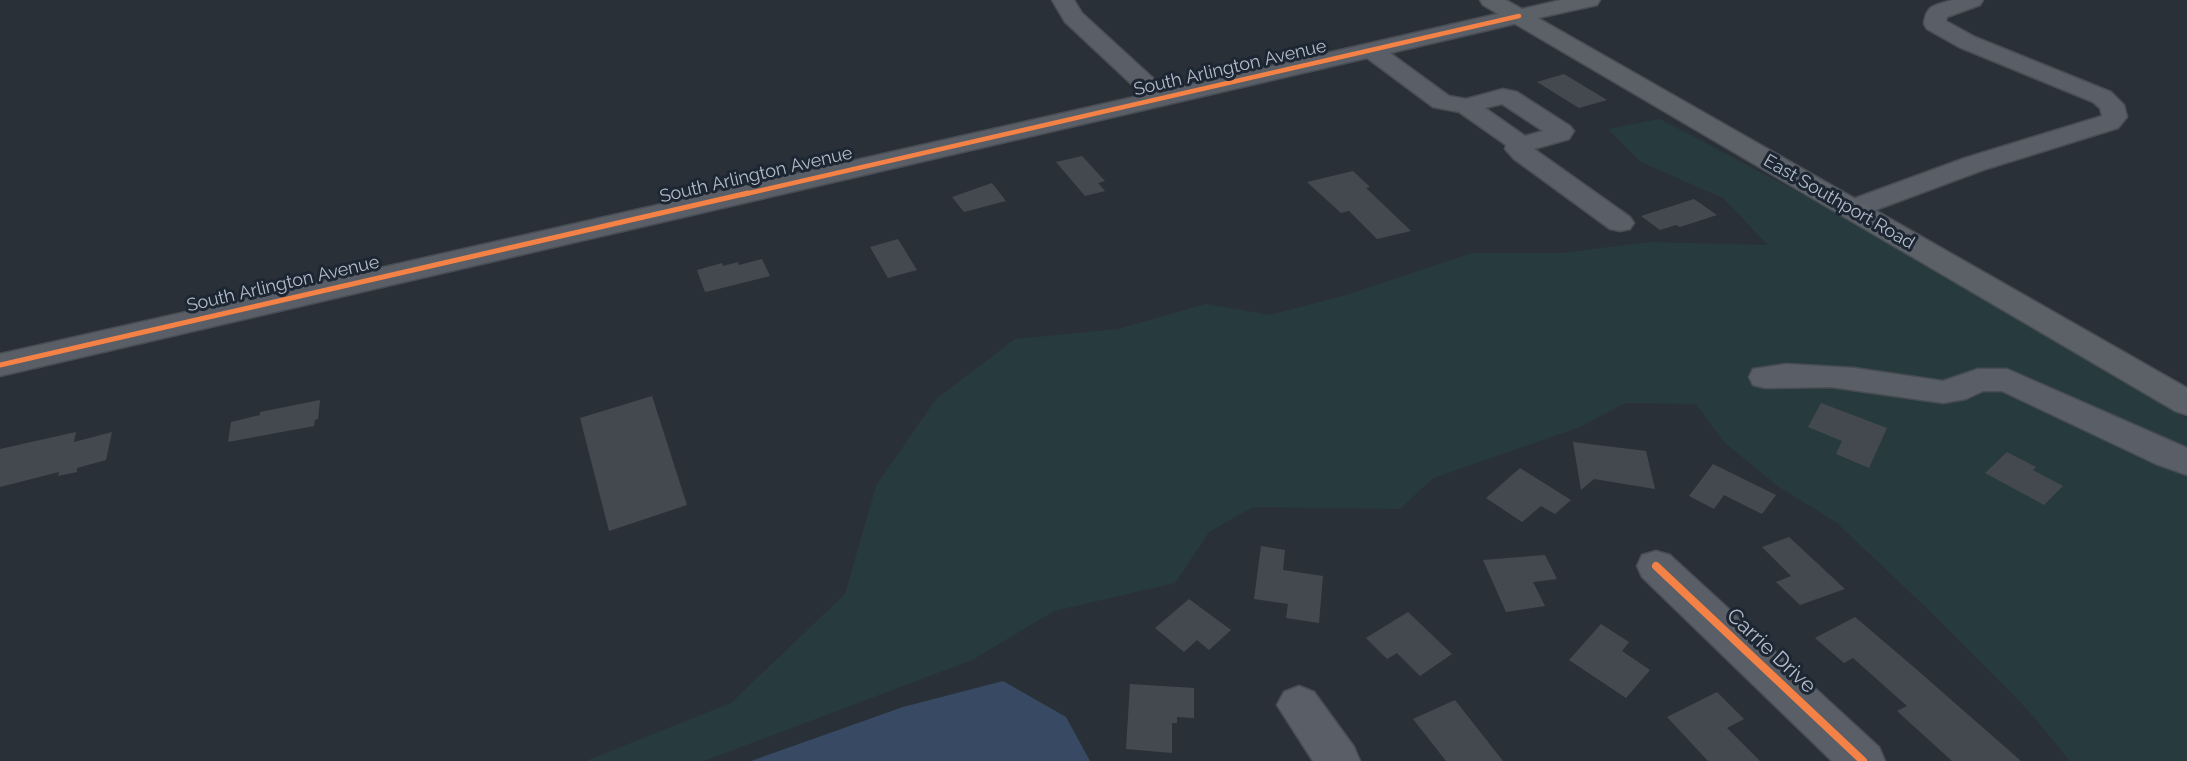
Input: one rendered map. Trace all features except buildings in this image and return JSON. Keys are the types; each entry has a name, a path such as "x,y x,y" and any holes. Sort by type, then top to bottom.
{"main road":[{"name":"East Southport Road","path":"1491,0 2187,403"},
{"name":"South Arlington Avenue","path":"1519,16 1588,0"}],"street":[{"path":"1063,0 1073,17 1161,98"},
{"path":"1852,209 1974,164 2109,123 2115,117 2112,105 2102,98 1967,42 1935,24 1936,13 1972,0"},
{"name":"South Arlington Avenue","path":"0,365 1519,16"},
{"path":"1373,51 1442,102 1466,106 1503,96 1508,97 1561,131 1560,134 1524,144 1466,106"},
{"path":"1519,142 1518,149 1522,153 1620,224"},
{"path":"1765,377 1779,375 1855,379 1943,392 1954,392 1978,380 2007,380 2187,462"},
{"name":"Carrie Drive","path":"1656,566 1863,761"},
{"path":"1299,705 1338,761"}],"green space":[{"path":"1660,119 1907,250 2187,419 2187,761 2070,761 2028,710 1932,613 1836,522 1779,487 1725,443 1696,404 1625,403 1580,427 1433,478 1400,509 1253,507 1209,532 1175,583 1054,611 972,660 704,761 586,761 731,703 845,594 876,486 936,399 1015,339 1118,329 1206,304 1270,315 1346,295 1472,253 1561,253 1649,242 1768,245 1723,198 1641,162 1608,129"}],"water":[{"path":"1003,681 1066,717 1090,761 751,761 903,707"}],"cycle path":[{"path":"0,365 1519,16"},
{"path":"1656,566 1863,761"}]}
